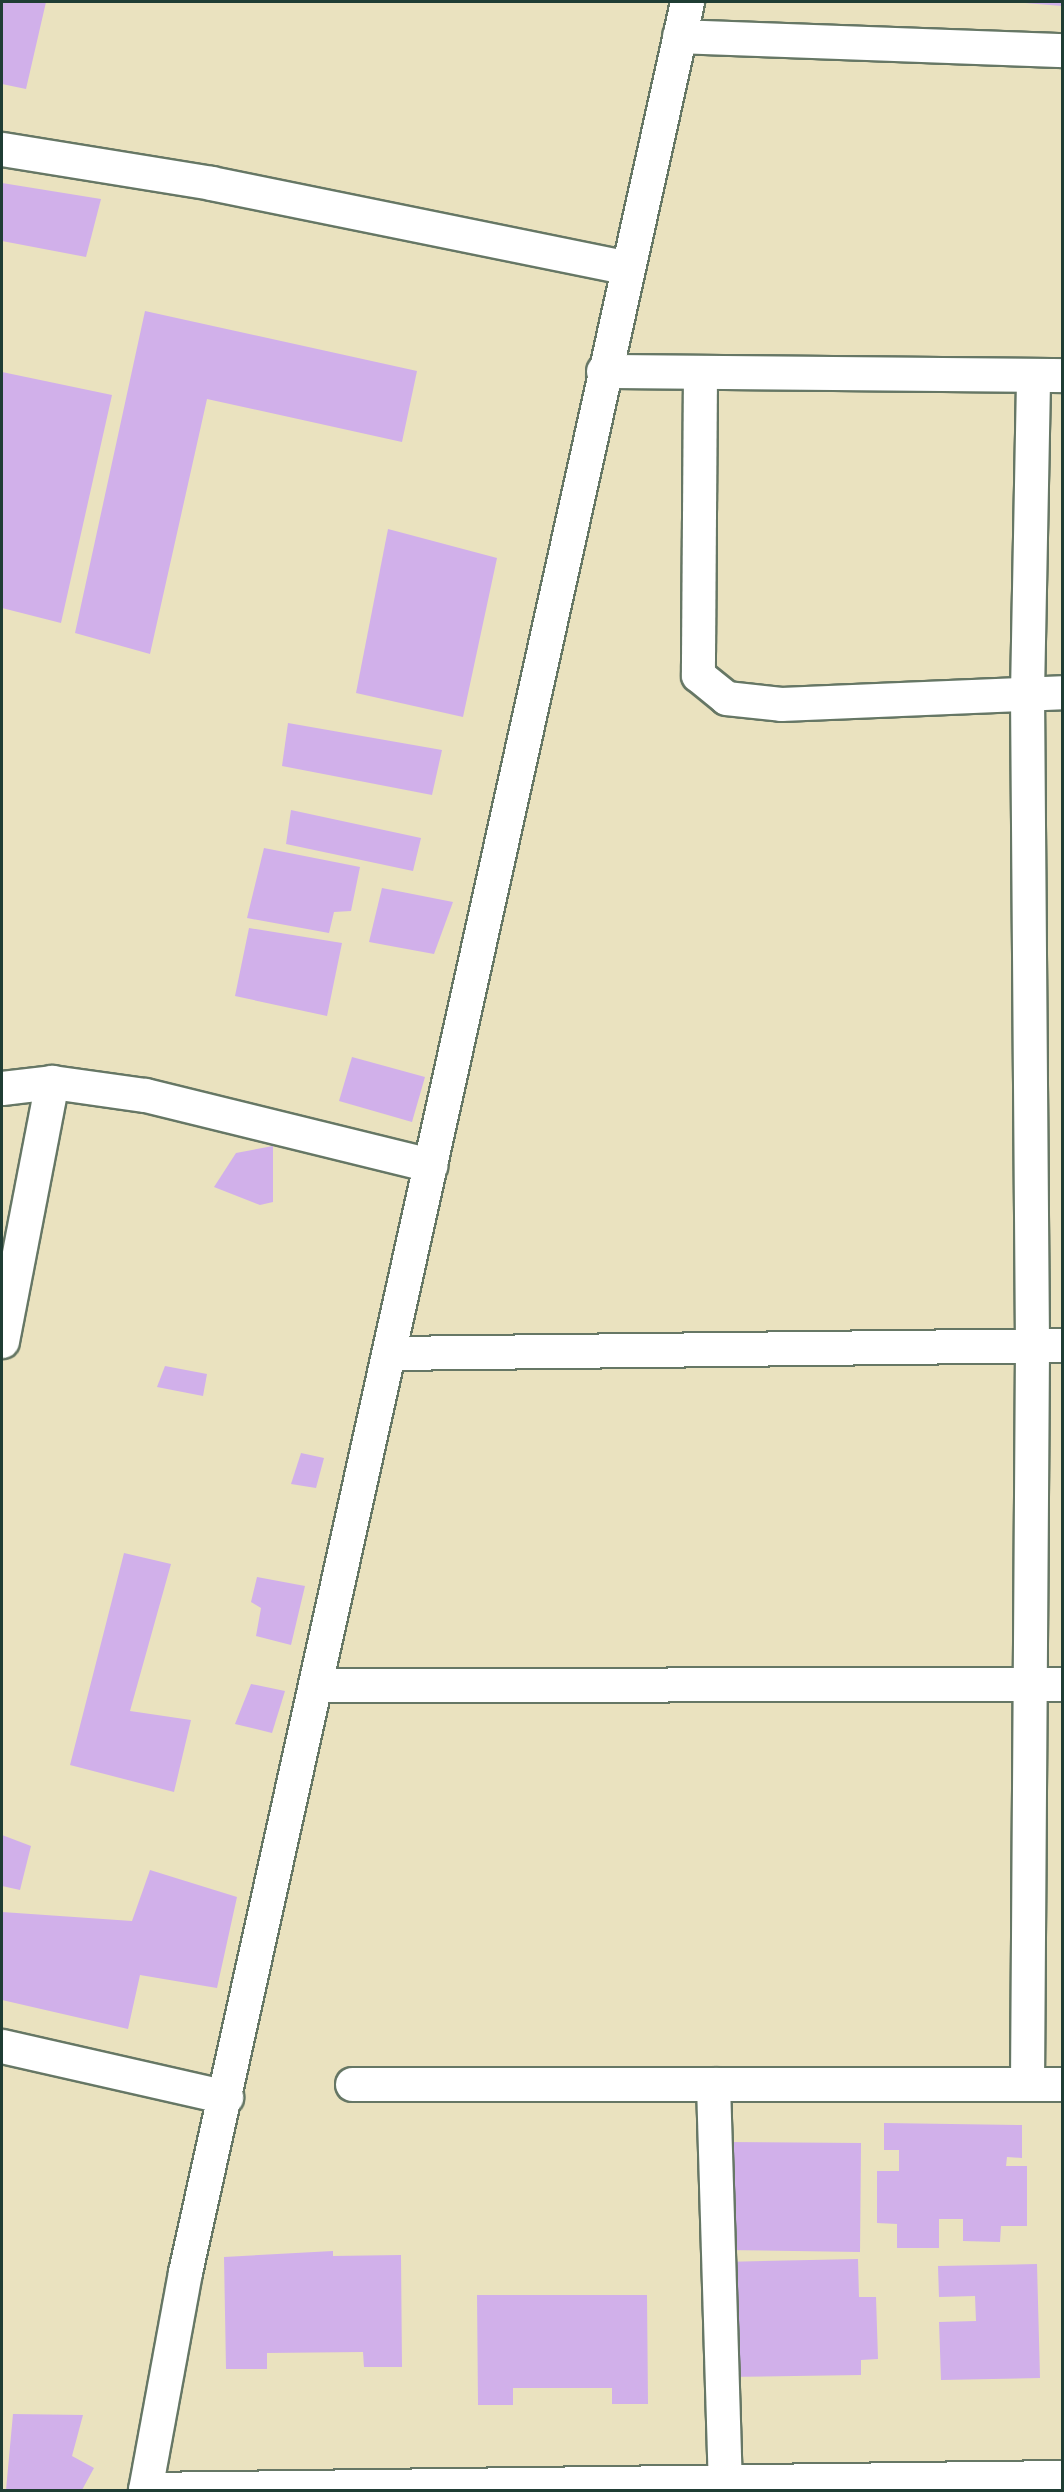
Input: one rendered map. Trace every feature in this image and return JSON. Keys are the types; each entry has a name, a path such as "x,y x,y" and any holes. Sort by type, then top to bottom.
{"street":[{"path":"687,2 625,267 317,1685 185,2272 145,2490 484,2488 1062,2477"},
{"path":"679,36 1062,50"},
{"path":"2,149 212,183 625,267"},
{"path":"603,371 1048,375 1027,693 1047,1345 1047,1684 1027,2084"},
{"path":"700,372 698,675 726,698 781,705 1062,692"},
{"path":"2,1088 52,1082 145,1095 431,1165"},
{"path":"2,1341 52,1082"},
{"path":"389,1353 1047,1345"},
{"path":"317,1685 1047,1684"},
{"path":"2,2046 226,2097"},
{"path":"352,2084 1062,2084"},
{"path":"713,2084 725,2483"}],"building":[{"path":"2,2 46,2 26,89 2,84"},
{"path":"1062,2 1062,6 1025,3"},
{"path":"2,183 101,199 86,257 2,241"},
{"path":"145,311 417,371 402,442 207,399 150,654 75,633"},
{"path":"2,372 112,395 61,623 2,608"},
{"path":"388,529 497,558 463,717 356,693"},
{"path":"288,723 442,750 432,795 282,766"},
{"path":"291,810 421,838 413,871 286,844"},
{"path":"264,848 360,867 351,911 334,912 329,933 247,918"},
{"path":"382,888 453,902 434,954 369,942"},
{"path":"249,928 342,943 327,1016 235,996"},
{"path":"352,1057 425,1077 412,1122 339,1101"},
{"path":"273,1146 273,1202 260,1205 214,1187 236,1153"},
{"path":"165,1366 207,1374 203,1396 157,1387"},
{"path":"301,1453 324,1458 316,1488 291,1484"},
{"path":"124,1553 171,1564 130,1711 191,1720 174,1792 70,1765"},
{"path":"257,1577 305,1586 291,1645 256,1636 261,1608 251,1602"},
{"path":"251,1684 285,1691 272,1733 235,1724"},
{"path":"2,1835 31,1846 20,1890 2,1886"},
{"path":"150,1870 237,1897 217,1988 140,1975 128,2029 2,2000 2,1912 132,1921"},
{"path":"884,2123 1022,2125 1022,2158 1007,2157 1006,2166 1027,2166 1027,2226 1001,2226 1000,2242 963,2241 963,2219 939,2219 939,2248 897,2248 897,2224 877,2223 877,2171 899,2171 899,2150 884,2150"},
{"path":"724,2142 861,2143 860,2252 724,2250"},
{"path":"333,2251 333,2256 401,2255 402,2367 364,2367 363,2352 267,2353 267,2369 226,2369 224,2257"},
{"path":"858,2259 859,2297 876,2297 878,2359 861,2360 861,2375 726,2377 722,2262"},
{"path":"1037,2264 1040,2378 941,2380 939,2322 976,2321 975,2296 939,2297 938,2266"},
{"path":"477,2295 647,2295 648,2404 612,2404 612,2388 513,2388 513,2405 478,2405"},
{"path":"13,2414 83,2415 72,2456 94,2468 82,2490 6,2490"}]}
